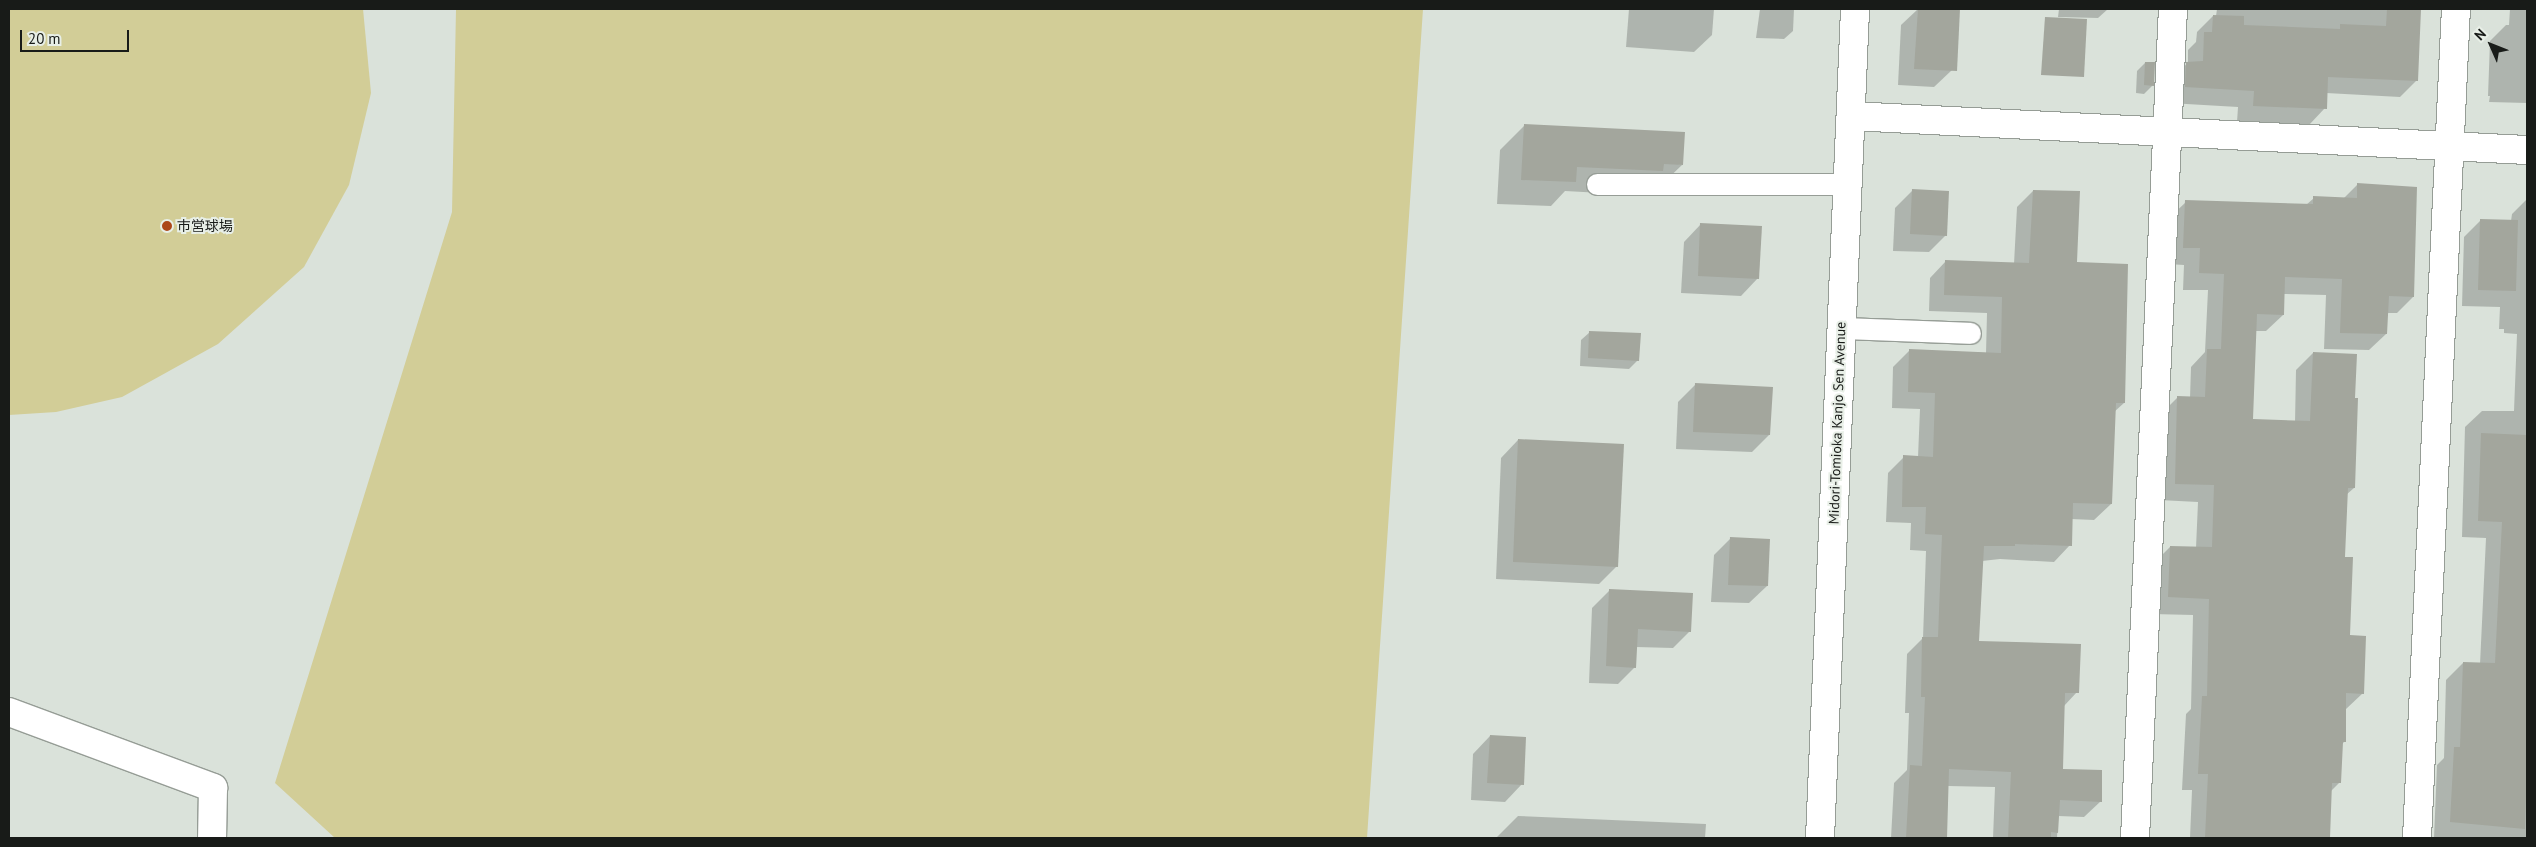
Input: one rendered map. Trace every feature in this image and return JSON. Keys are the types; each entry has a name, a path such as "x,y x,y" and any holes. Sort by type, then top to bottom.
{"street":[{"name":"Midori-Tomioka Kanjo Sen Avenue","path":"1820,838 1856,9"},
{"path":"2135,838 2174,9"},
{"path":"2417,838 2456,9"},
{"path":"1851,116 2168,134 2527,150"},
{"path":"9,712 213,788 212,838"}],"lane":[{"path":"1597,184 1848,184"},
{"path":"1841,328 1970,333"}],"shaded area":[{"name":"市営球場","path":"9,9 363,9 371,93 349,185 304,267 218,344 122,397 56,412 9,415"},
{"path":"456,9 1423,9 1367,838 335,838 275,783 452,212"}],"building":[{"path":"1918,9 1960,9 1957,71 1914,69"},
{"path":"2387,9 2421,9 2418,81 2328,77 2327,109 2253,106 2254,91 2185,87 2186,62 2203,61 2204,32 2212,32 2213,15 2244,16 2244,25 2340,29 2340,24 2386,26"},
{"path":"2045,17 2087,19 2084,77 2041,75"},
{"path":"2145,62 2155,62 2154,86 2144,85"},
{"path":"1524,124 1685,132 1683,165 1664,164 1663,171 1577,167 1576,182 1521,180"},
{"path":"2357,183 2417,187 2414,297 2389,296 2387,334 2340,333 2342,279 2285,277 2284,315 2257,314 2253,419 2310,421 2313,352 2357,354 2355,398 2358,398 2355,488 2348,488 2345,557 2353,557 2350,635 2366,636 2364,694 2346,693 2346,742 2343,742 2341,783 2332,783 2330,838 2205,838 2208,774 2198,774 2202,696 2207,696 2209,599 2168,597 2170,546 2212,547 2214,485 2175,484 2177,396 2205,397 2207,349 2221,349 2224,274 2199,273 2200,248 2183,248 2185,200 2313,204 2313,196 2357,198"},
{"path":"1912,189 1949,191 1947,236 1910,234"},
{"path":"2033,190 2080,191 2077,262 2128,264 2125,403 2116,403 2112,504 2073,503 2072,546 2015,544 2015,546 1984,546 1979,641 2081,644 2079,693 2065,693 2063,769 2102,770 2102,802 2060,800 2058,833 2051,832 2051,838 2008,838 2011,772 1949,769 1947,838 1906,838 1910,765 1922,766 1925,697 1921,697 1922,637 1938,637 1942,535 1925,534 1926,507 1902,507 1903,455 1933,457 1935,393 1908,392 1909,349 2001,353 2002,297 1944,295 1945,260 2029,263"},
{"path":"2480,219 2518,220 2516,291 2478,290"},
{"path":"1700,223 1762,226 1759,279 1698,276"},
{"path":"1589,331 1641,333 1639,361 1588,358"},
{"path":"1695,383 1773,387 1770,435 1693,432"},
{"path":"2481,433 2527,435 2527,763 2525,829 2450,822 2454,747 2460,747 2463,662 2495,663 2502,522 2478,521"},
{"path":"1518,439 1624,444 1618,567 1513,562"},
{"path":"1730,537 1770,539 1768,586 1728,585"},
{"path":"1609,589 1693,593 1691,632 1638,629 1636,668 1606,666"},
{"path":"1490,735 1526,737 1524,785 1487,783"}],"place":[{"name":"市営球場","path":"167,226"}]}
